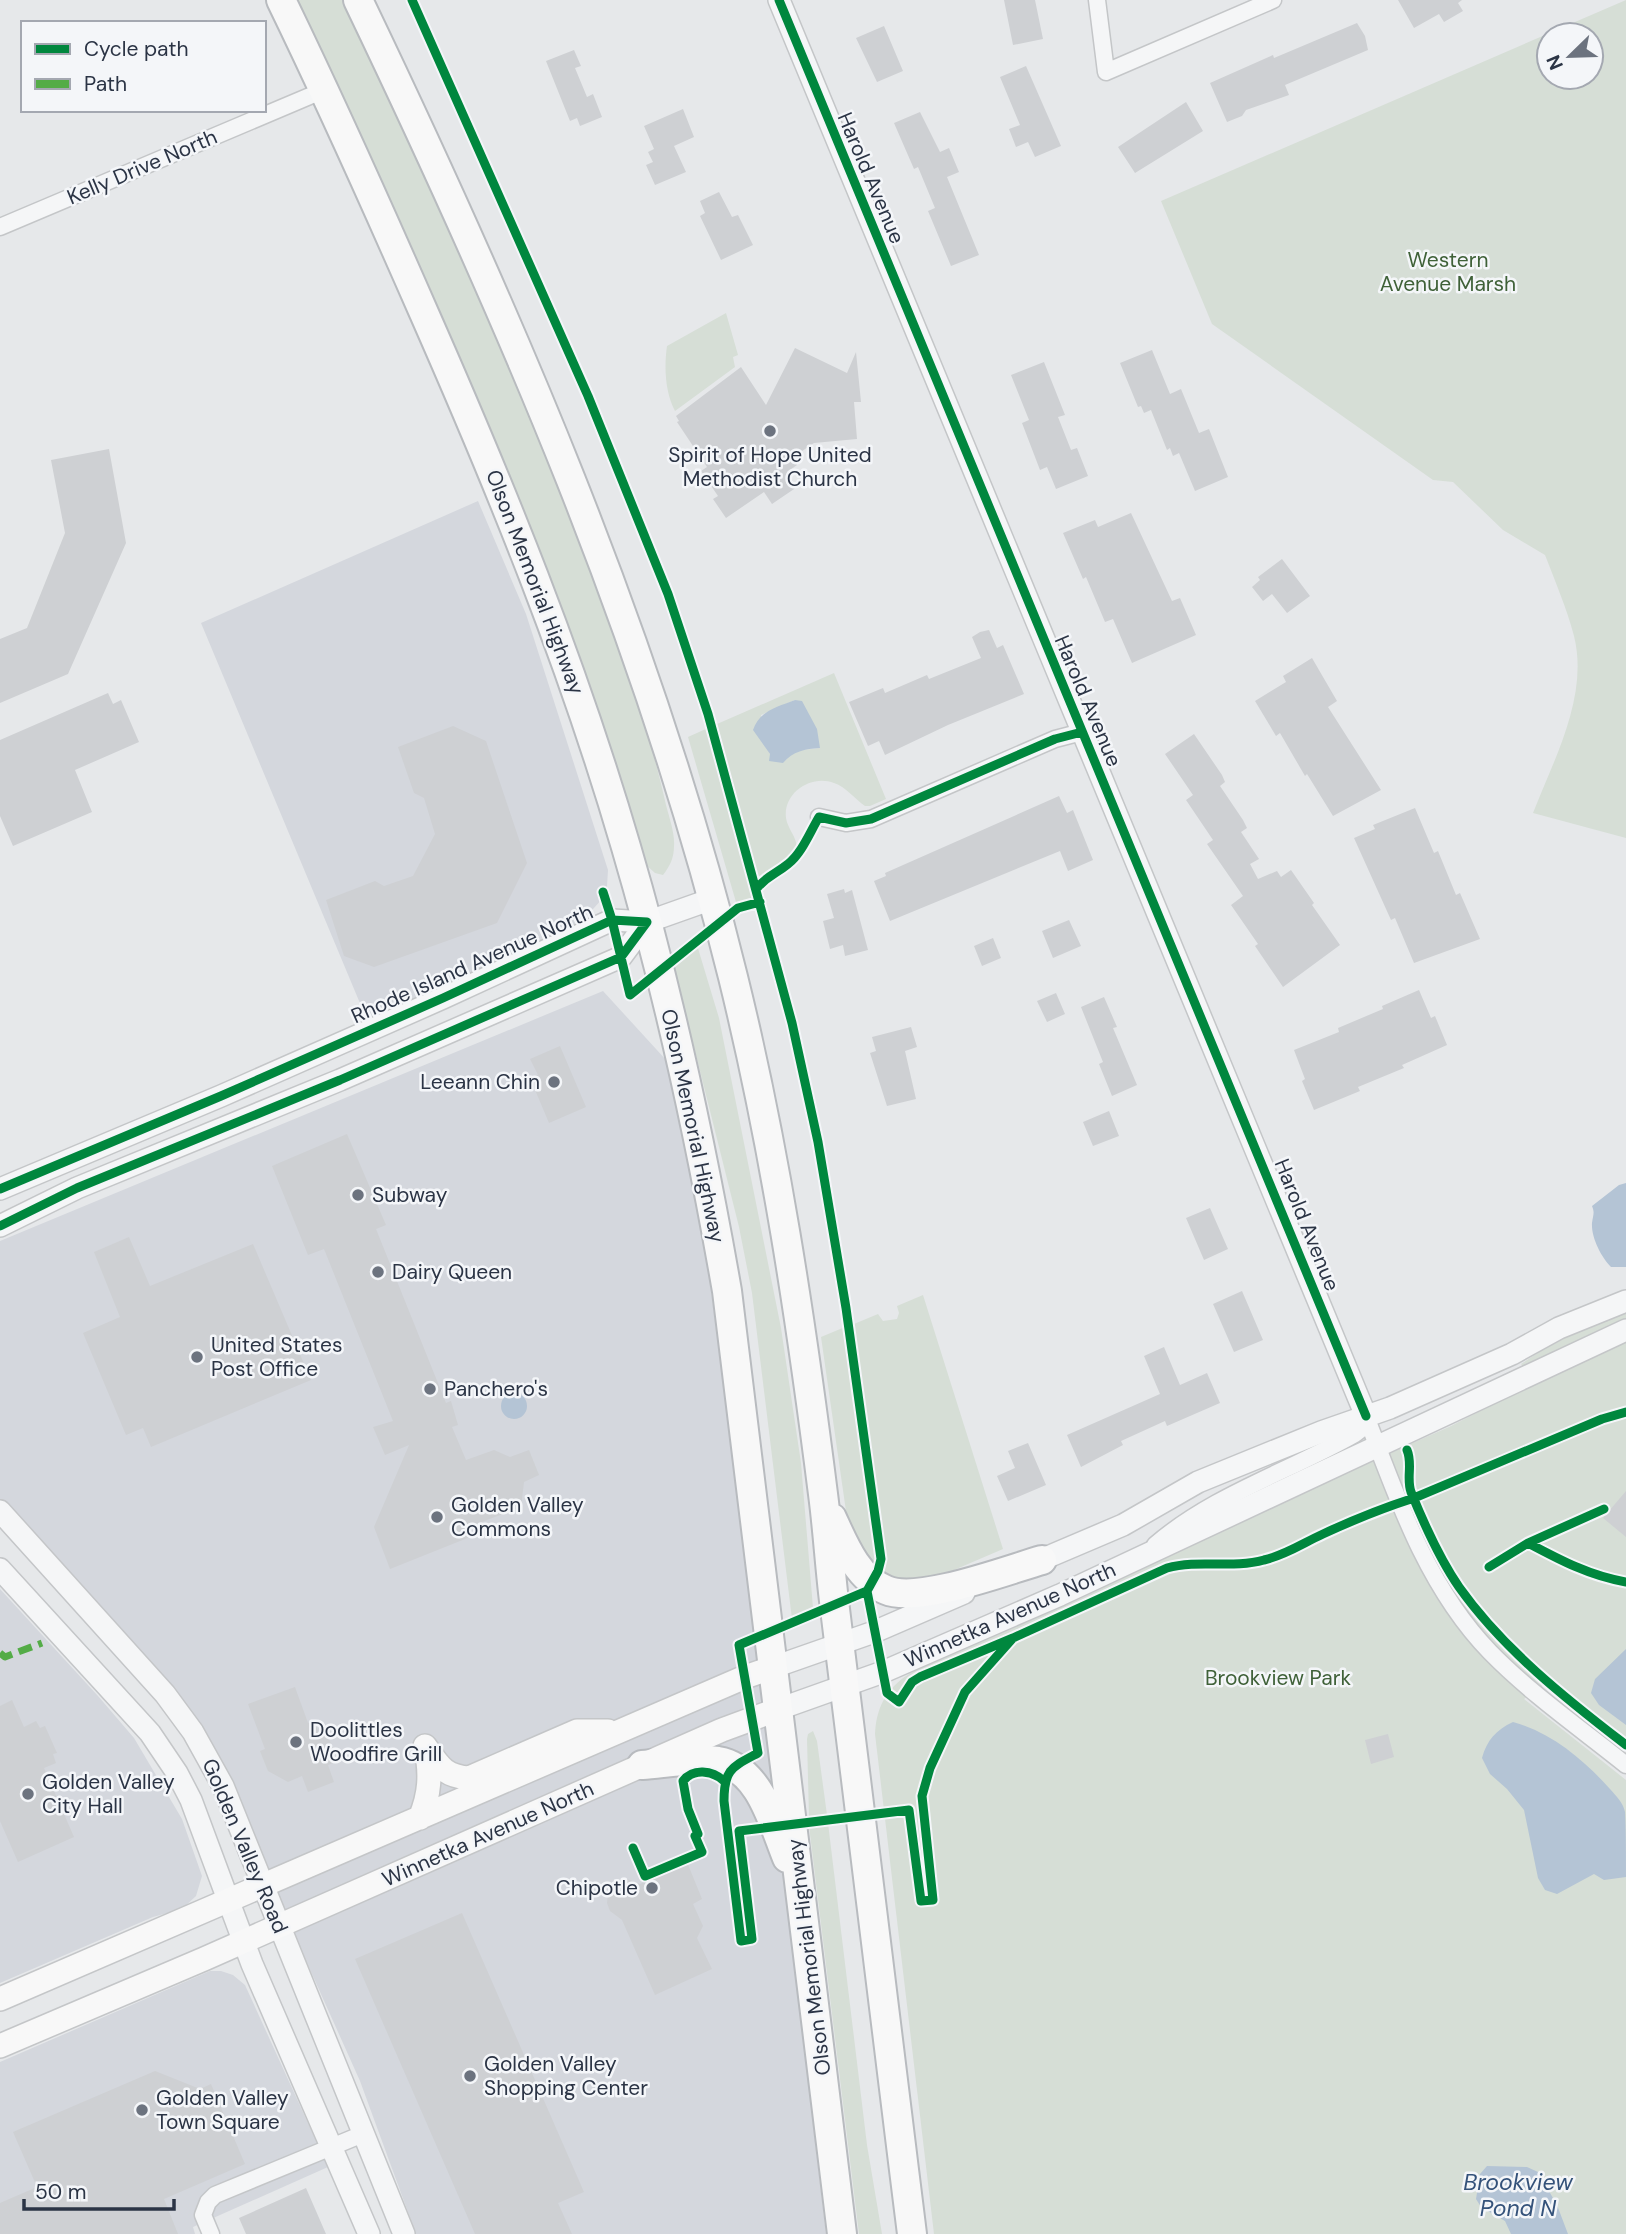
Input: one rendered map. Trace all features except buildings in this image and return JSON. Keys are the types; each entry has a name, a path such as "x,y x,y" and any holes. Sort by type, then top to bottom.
{"highway":[{"name":"Olson Memorial Highway","path":"281,0 324,90 489,461 540,587 585,717 647,922 705,1169 727,1291 842,2234"},
{"path":"358,0 505,324 596,544 657,713 734,981 774,1165 793,1272 824,1500 912,2234"},
{"path":"824,1500 855,1562 873,1582 885,1590 896,1593 929,1591 1042,1560"},
{"path":"642,1765 701,1760 734,1766 741,1771 761,1797 800,1891"}],"main road":[{"name":"Winnetka Avenue North","path":"0,1999 745,1676 774,1667"},
{"name":"Winnetka Avenue North","path":"0,2046 722,1730 779,1709"},
{"path":"420,1818 428,1799 430,1782 425,1745 442,1769 453,1777 469,1778 577,1731 621,1730"}],"street":[{"name":"Harold Avenue","path":"779,0 1366,1416"},
{"path":"1097,0 1106,72 1273,0"},
{"name":"Kelly Drive North","path":"0,227 324,90"},
{"path":"819,817 846,823 871,819 1055,739 1082,732"},
{"name":"Rhode Island Avenue North","path":"0,1189 221,1096 612,920 647,922 712,899"},
{"path":"0,1226 76,1188 359,1072 621,957 647,922"},
{"name":"Winnetka Avenue North","path":"774,1667 840,1645 1042,1560 1123,1525 1198,1482 1390,1408 1489,1364 1559,1328 1626,1301"},
{"name":"Winnetka Avenue North","path":"779,1709 883,1672 1060,1595 1626,1330"},
{"path":"1366,1416 1413,1535 1436,1578 1469,1628 1489,1651 1524,1683 1626,1765"},
{"path":"1143,1556 1177,1526 1205,1508 1355,1434 1364,1427 1366,1416"},
{"name":"Golden Valley Road","path":"0,1511 151,1677 193,1732 223,1786 404,2234"},
{"name":"Golden Valley Road","path":"0,1569 121,1700 164,1752 191,1800 244,1941 369,2234"},
{"path":"211,2234 203,2215 215,2195 363,2134"}],"shaded area":[{"path":"478,501 526,614 608,870 607,886 603,898 584,919 556,939 367,1020 201,623"},
{"path":"603,991 667,1061 705,1245 747,1563 826,2234 416,2234 360,2081 203,1731 0,1503 0,1241"},
{"path":"0,1589 134,1738 182,1819 202,1876 196,1896 182,1909 153,1917 0,1983"},
{"path":"210,1971 233,1975 245,1985 328,2167 193,2227 195,2234 0,2234 0,2062"}],"green space":[{"path":"295,0 343,0 523,401 589,564 645,725 674,836 672,858 663,875 655,873 646,865 610,746 558,600 523,512 434,302"},
{"name":"Western Avenue Marsh","path":"1626,0 1626,838 1533,813 1567,727 1577,681 1574,636 1545,555 1503,530 1453,482 1433,480 1212,324 1161,201 1535,39 1535,91 1605,91 1605,21 1577,21"},
{"path":"726,313 738,355 733,357 735,367 675,411 666,379 667,346"},
{"path":"834,673 886,799 865,806 834,783 817,781 801,787 789,800 786,809 787,823 796,844 795,852 759,880 717,724","holes":["795,700 820,748 789,755 770,754 765,744 761,715"]},
{"path":"708,728 756,900 736,902 688,737"},
{"path":"697,945 719,1018 781,1328 801,1463 813,1608 807,1614 792,1619 752,1293 739,1227 673,963"},
{"path":"923,1295 1003,1549 933,1579 909,1583 887,1576 884,1570 886,1566 854,1324 878,1314 883,1321 897,1319 897,1306"},
{"path":"1626,1309 1626,1321 1523,1367 1521,1364 1564,1336"},
{"path":"845,1327 877,1566 869,1564 849,1532 821,1337"},
{"name":"Brookview Park","path":"1626,1337 1626,1751 1544,1685 1524,1699 1626,1780 1626,2234 934,2234 875,1734 881,1705 891,1689 914,1671 1075,1601 1340,1475 1449,1427"},
{"path":"813,1731 817,1741 827,1815 809,1817 807,1739 808,1734"},
{"path":"828,1823 867,2145 882,2234 859,2234 809,1826"}],"water":[{"path":"795,700 802,701 817,729 820,748 800,751 783,763 769,761 770,754 753,730 764,714"},
{"path":"1626,1183 1626,1267 1611,1267 1595,1240 1592,1206 1619,1185"},
{"path":"514,1393 523,1397 527,1406 523,1415 514,1419 505,1415 501,1406 505,1397"},
{"path":"1626,1649 1626,1725 1599,1705 1591,1693 1595,1679"},
{"path":"1513,1722 1554,1740 1589,1768 1619,1799 1625,1812 1626,1877 1604,1880 1594,1874 1557,1894 1545,1890 1538,1878 1524,1810 1490,1774 1482,1758 1493,1736"},
{"name":"Brookview Pond N","path":"1487,2166 1527,2167 1538,2172 1557,2205 1568,2234 1511,2234 1505,2221 1481,2207 1476,2199 1480,2174"}],"marked path":[{"path":"0,1653 5,1657 42,1643"}],"cycle path":[{"path":"412,0 588,396 668,594 708,714 792,1023 818,1142 846,1308 881,1559 867,1591"},
{"path":"779,0 1366,1416"},
{"path":"757,888 793,859 819,817 846,823 871,819 1055,739 1082,732"},
{"path":"603,892 630,995 738,908 760,902"},
{"path":"0,1189 221,1096 612,920 647,922"},
{"path":"0,1226 77,1188 340,1080 621,957 647,922"},
{"path":"1013,1638 920,1677 912,1682 899,1702 887,1693 867,1591 739,1645 758,1753 731,1770 724,1790 741,1941 752,1939 739,1831 909,1810 921,1901 933,1900 922,1796 930,1768 965,1692 1013,1638 1167,1568 1191,1564 1252,1563 1280,1555 1357,1519 1602,1419 1626,1412"},
{"path":"1407,1450 1411,1492 1432,1541 1476,1610 1536,1672 1626,1745"},
{"path":"1489,1567 1528,1543 1604,1509"},
{"path":"1528,1543 1588,1572 1626,1582"},
{"path":"633,1848 645,1876 702,1852 695,1836 698,1834 688,1809 683,1781 697,1772 714,1775 724,1781"}],"place":[{"name":"Spirit of Hope United Methodist Church","path":"770,431"},
{"name":"Leeann Chin","path":"554,1082"},
{"name":"Subway","path":"358,1195"},
{"name":"Dairy Queen","path":"378,1272"},
{"name":"United States Post Office","path":"197,1357"},
{"name":"Panchero's","path":"430,1389"},
{"name":"Golden Valley Commons","path":"437,1517"},
{"name":"Doolittles Woodfire Grill","path":"296,1742"},
{"name":"Golden Valley City Hall","path":"28,1794"},
{"name":"Chipotle","path":"652,1888"},
{"name":"Golden Valley Shopping Center","path":"470,2076"},
{"name":"Golden Valley Town Square","path":"142,2110"}]}
